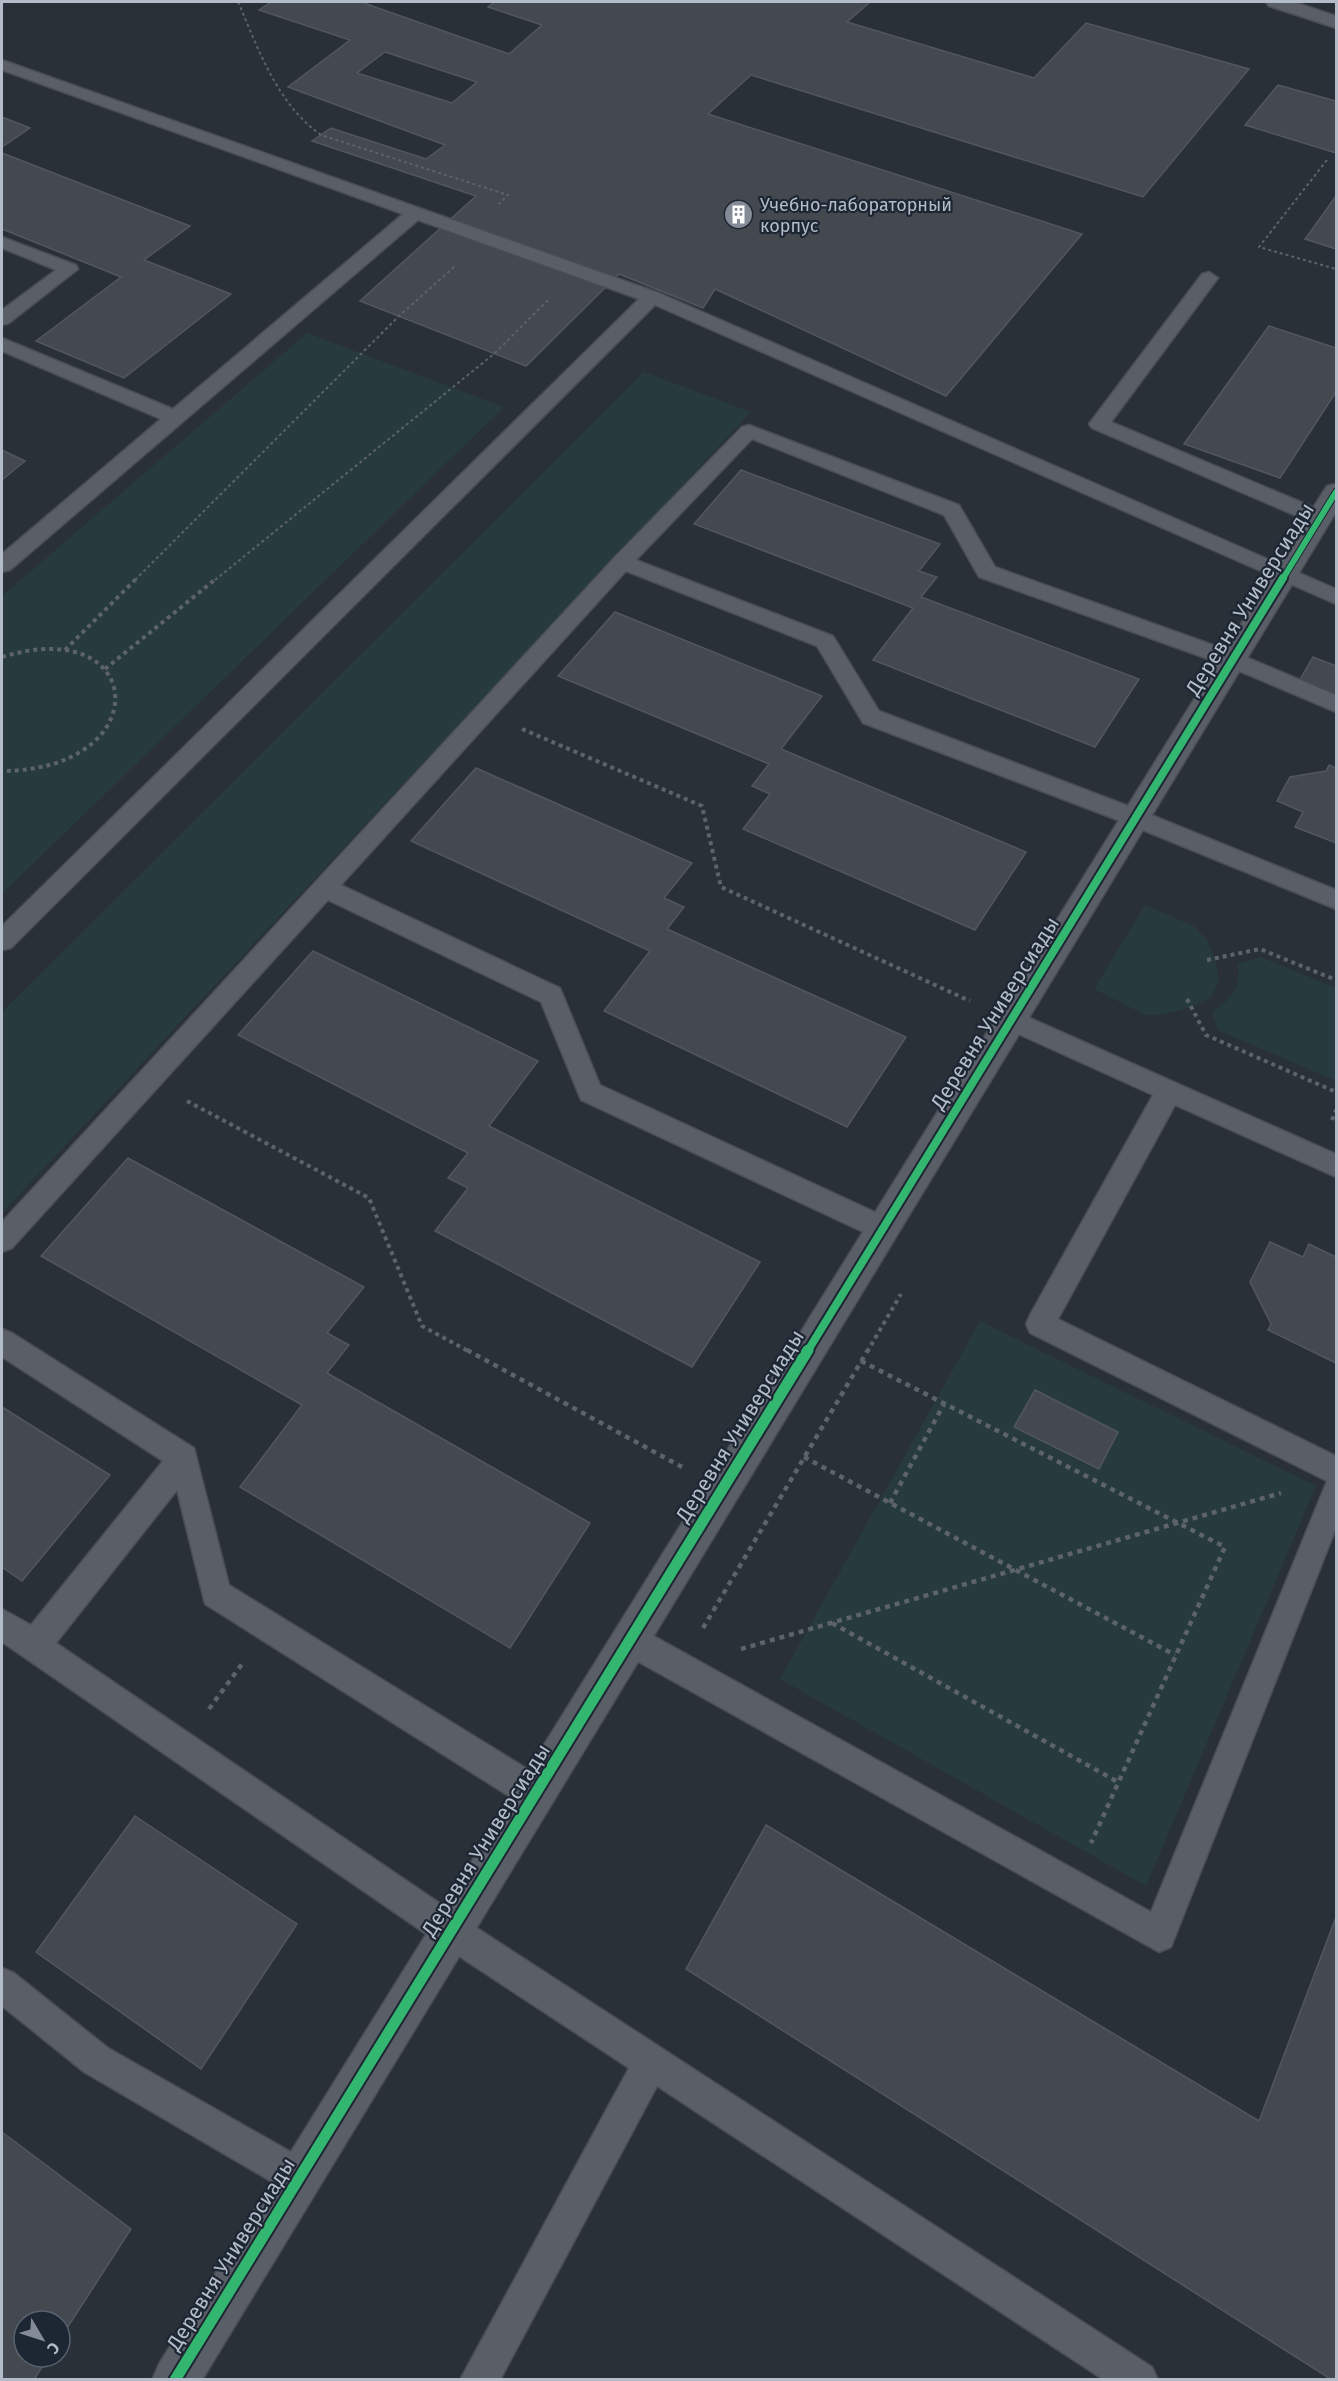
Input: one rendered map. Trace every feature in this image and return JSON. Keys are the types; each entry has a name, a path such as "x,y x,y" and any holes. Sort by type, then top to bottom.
{"street":[{"path":"1276,2 1336,22"},
{"name":"Деревня Универсиады","path":"175,2379 1328,505"}],"lane":[{"path":"2,65 652,297 1287,573 1336,597"},
{"path":"2,565 415,213"},
{"path":"2,242 69,269 2,319"},
{"path":"1209,278 1099,424 1328,505"},
{"path":"2,941 652,297"},
{"path":"2,344 175,417"},
{"path":"2,1240 146,1079 622,562 749,431 952,510 987,572 1233,660 1336,704"},
{"path":"622,562 825,641 871,717 1136,818 1336,900"},
{"path":"324,887 551,995 590,1092 884,1229"},
{"path":"1012,1020 1336,1166"},
{"path":"1168,1090 1040,1324 1336,1471"},
{"path":"2,1342 184,1458 216,1594 535,1794"},
{"path":"34,1646 184,1458"},
{"path":"630,1640 1159,1935 1336,1492"},
{"path":"2,1624 451,1931 1139,2379"},
{"path":"2,1985 96,2060 299,2177"},
{"path":"479,2379 652,2061"}],"path":[{"path":"238,2 274,79 307,127 321,135 419,166"},
{"path":"1327,160 1258,247 1336,269"},
{"path":"65,650 399,316 458,263"},
{"path":"105,669 495,353 553,294"},
{"path":"2,657 39,649 65,650 87,657 105,669 116,685 117,703 111,722 98,741 76,756 50,767 22,772 2,771"},
{"path":"484,712 702,806 720,887 1012,1020"},
{"path":"1208,960 1260,949 1336,980"},
{"path":"1187,999 1206,1035 1336,1092"},
{"path":"146,1079 369,1198 422,1326 723,1489"},
{"path":"861,1361 1225,1547 1072,1886"},
{"path":"890,1503 944,1404"},
{"path":"804,1457 1175,1655"},
{"path":"679,1667 1291,1490"},
{"path":"832,1623 1118,1782"},
{"path":"182,1745 270,1628"}],"green space":[{"path":"307,333 504,407 2,894 2,596"},
{"path":"644,372 751,412 2,1213 2,1012"},
{"path":"1145,905 1194,926 1207,940 1215,958 1219,982 1210,998 1191,1007 1160,1015 1145,1015 1094,989"},
{"path":"1261,957 1336,988 1336,1081 1218,1030 1212,1012 1229,998 1236,987 1238,964"},
{"path":"980,1321 1316,1486 1146,1886 780,1679"}],"building":[{"name":"Учебно-лабораторный корпус","path":"271,2 361,2 509,54 542,25 488,7 495,2 870,2 847,22 1034,78 1086,23 1249,69 1143,197 751,75 708,114 1082,234 946,396 715,289 703,308 619,274 526,366 360,301 476,196 312,141 331,128 426,159 445,145 288,87 350,40 259,10","holes":["385,52 477,82 452,103 357,73"]},
{"path":"1278,85 1336,101 1336,153 1245,125"},
{"path":"2,117 30,128 2,147"},
{"path":"2,153 190,226 144,260 231,294 124,378 36,341 121,277 2,229"},
{"path":"1336,196 1336,249 1305,239"},
{"path":"1269,326 1336,348 1336,392 1280,478 1184,444"},
{"path":"2,450 25,461 2,480"},
{"path":"741,470 940,544 919,571 937,577 921,597 1139,679 1095,747 873,660 913,608 694,524"},
{"path":"615,612 822,696 781,749 1026,852 975,930 743,829 770,794 752,786 769,764 558,676"},
{"path":"1313,657 1336,666 1336,695 1299,681"},
{"path":"1329,765 1336,768 1336,843 1295,827 1303,812 1277,801 1290,777 1326,771"},
{"path":"476,768 692,863 664,898 684,907 667,929 906,1037 847,1127 604,1011 650,951 411,841"},
{"path":"313,951 538,1061 489,1126 760,1262 692,1367 435,1231 468,1188 448,1178 468,1153 238,1035"},
{"path":"128,1158 364,1287 327,1333 349,1345 327,1373 590,1523 510,1648 240,1487 302,1405 41,1256"},
{"path":"1270,1242 1303,1257 1309,1244 1336,1257 1336,1363 1268,1330 1271,1324 1250,1282"},
{"path":"1035,1390 1118,1432 1099,1469 1014,1427"},
{"path":"2,1407 110,1475 22,1581 2,1567"},
{"path":"135,1816 297,1924 201,2069 36,1952"},
{"path":"766,1825 1259,2121 1336,1917 1336,2380 1332,2380 686,1969"},
{"path":"2,2132 131,2229 72,2320 72,2309 12,2309 12,2369 41,2369 34,2380 2,2380"}],"cycle path":[{"path":"175,2380 1336,492"}],"place":[{"name":"Учебно-лабораторный корпус","path":"739,215"}]}
